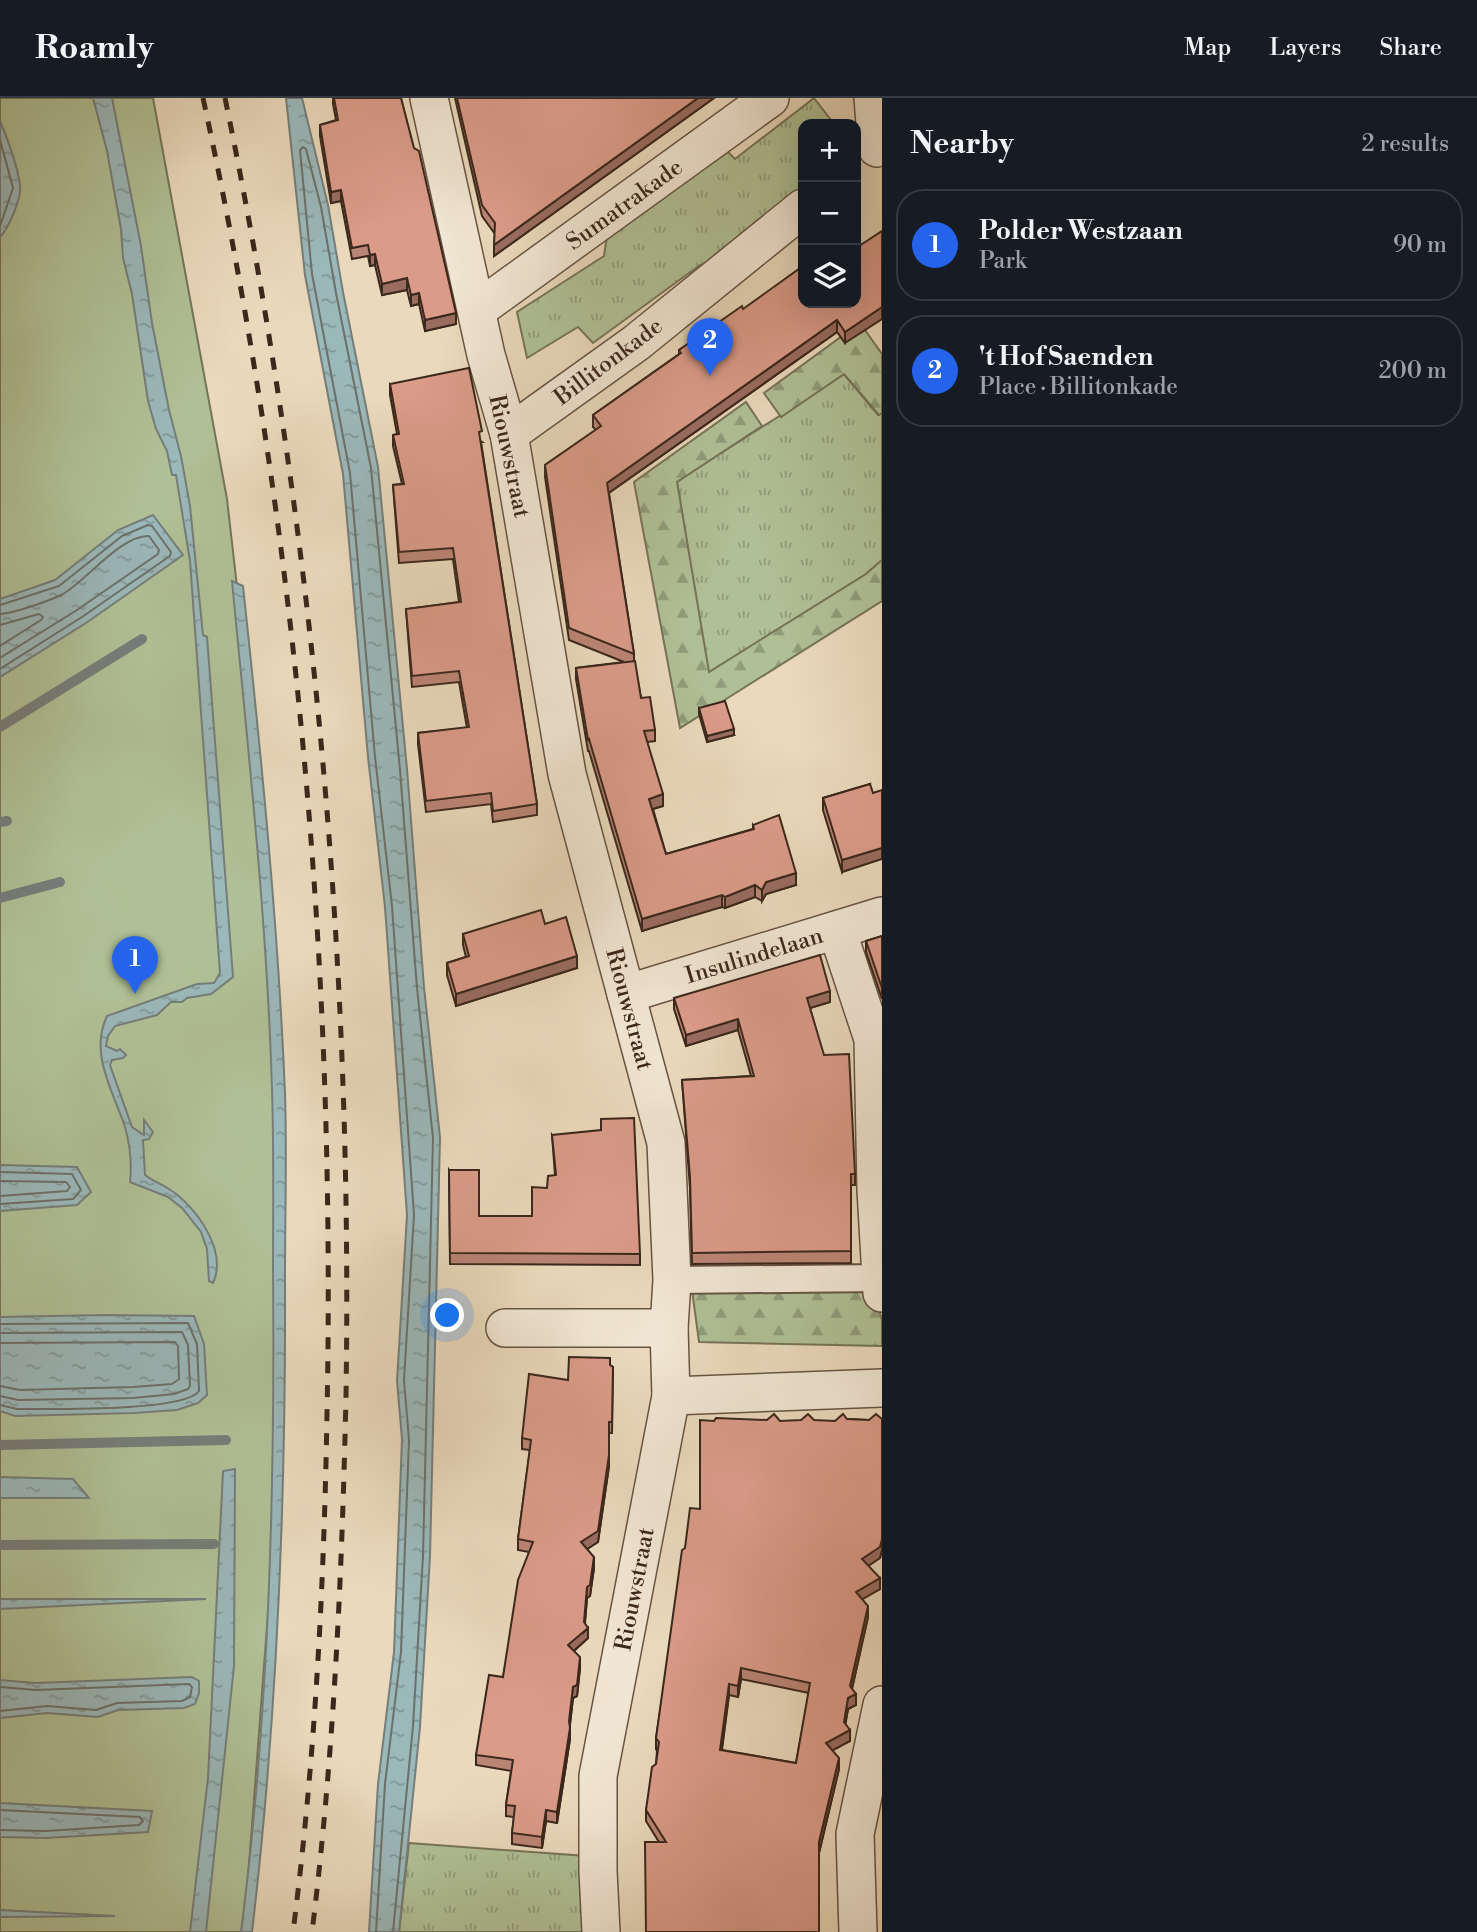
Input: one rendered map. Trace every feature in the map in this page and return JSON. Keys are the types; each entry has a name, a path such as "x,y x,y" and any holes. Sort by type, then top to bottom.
{"street":[{"name":"Riouwstraat","path":"429,98 486,355 509,434 567,774 666,1143 672,1280 669,1328 671,1396 598,1776 601,1932"},
{"name":"Sumatrakade","path":"477,310 770,98"},
{"path":"872,156 873,98"},
{"name":"Billitonkade","path":"509,434 635,343 798,212"},
{"name":"Insulindelaan","path":"626,994 882,916"},
{"path":"672,1280 881,1283 873,1039 837,930"},
{"path":"505,1328 669,1328"},
{"path":"671,1396 882,1388"},
{"path":"858,1932 855,1834 882,1705"}],"green space":[{"path":"0,98 153,98 227,499 253,727 270,933 279,1295 272,1560 244,1932 0,1932"},
{"path":"814,98 830,119 798,119 798,193 711,268 700,265 593,343 578,327 527,358 517,312 604,256 607,236 728,152 735,159"},
{"path":"860,323 882,354 882,413 879,415 844,374 781,417 764,393"},
{"path":"844,374 878,415 882,413 882,560 866,574 708,673 677,482"},
{"path":"746,402 762,426 677,482 709,672 866,574 882,560 882,601 680,728 634,482"},
{"path":"871,1285 882,1320 882,1346 699,1342 692,1290"},
{"path":"409,1843 586,1856 582,1932 399,1932"}],"water":[{"path":"93,98 112,98 141,246 152,323 190,506 203,635 207,637 233,977 211,994 187,998 182,1002 171,1002 157,1015 115,1026 108,1036 106,1046 117,1051 120,1049 126,1055 112,1060 110,1065 132,1127 144,1135 144,1120 153,1132 149,1139 143,1140 145,1175 179,1197 207,1230 216,1257 217,1270 213,1283 209,1281 207,1249 201,1232 182,1208 168,1197 130,1182 131,1161 127,1134 102,1058 102,1030 107,1016 197,984 214,983 220,973 190,561 176,475 172,475 167,451 156,429 148,401 107,151"},
{"path":"286,98 302,98 328,205 378,467 407,769 424,987 440,1137 430,1556 420,1727 399,1932 369,1932 378,1784 394,1652 402,1439 397,1381 407,1215 385,907 368,757 343,474 305,275"},
{"path":"0,121 19,177 20,190 14,212 0,237"},
{"path":"153,515 183,555 86,623 0,677 0,599 55,580 118,530"},
{"path":"232,581 243,586 256,712 278,966 286,1116 284,1441 279,1604 268,1768 252,1932 241,1932 258,1768 268,1603 273,1438 273,1135 270,1025 261,898"},
{"path":"0,1165 77,1167 91,1192 77,1205 0,1211"},
{"path":"194,1316 204,1344 207,1395 198,1403 177,1410 15,1416 0,1411 0,1317"},
{"path":"235,1469 234,1666 206,1932 190,1932 208,1778 223,1471"},
{"path":"0,1477 73,1479 89,1498 0,1498"},
{"path":"0,1599 206,1599 0,1609"},
{"path":"192,1677 199,1681 199,1693 195,1704 184,1708 118,1710 98,1717 47,1713 0,1718 0,1680 35,1683"},
{"path":"0,1803 152,1811 148,1832 46,1838 0,1837"},
{"path":"0,1910 115,1916 0,1917"}],"building":[{"path":"334,98 401,98 414,148 419,151 456,313 425,320 419,293 411,295 407,278 382,284 375,254 370,255 368,245 352,248 341,190 331,192 320,125 338,120"},
{"path":"457,98 698,98 494,245 495,223 482,205"},
{"path":"882,231 882,307 845,332 837,320 607,483 634,654 569,628 545,465 601,426 593,415 681,353 679,350 798,270 798,308 861,308 861,245"},
{"path":"469,368 482,431 479,432 537,804 493,811 491,793 426,801 418,733 469,727 459,671 412,676 406,609 461,602 453,548 399,552 393,485 404,484 393,435 399,434 390,384"},
{"path":"635,661 641,698 650,697 655,730 644,731 663,794 649,799 666,854 754,829 753,825 779,815 796,873 766,882 762,890 755,885 725,897 722,895 642,919 588,740 576,668"},
{"path":"725,701 734,729 707,736 699,708"},
{"path":"870,784 873,793 882,790 882,848 842,860 823,798"},
{"path":"541,910 545,924 566,917 577,956 456,994 447,963 469,956 463,934"},
{"path":"882,936 882,988 866,941"},
{"path":"820,955 830,991 807,998 824,1055 849,1054 855,1174 851,1174 851,1251 692,1253 690,1177 682,1080 754,1076 738,1019 686,1035 674,998"},
{"path":"634,1118 640,1254 450,1253 449,1170 479,1170 479,1216 532,1216 532,1187 547,1188 548,1176 556,1175 552,1135 601,1130 601,1119"},
{"path":"569,1357 610,1358 610,1365 613,1367 612,1422 609,1422 609,1455 598,1531 581,1542 594,1557 590,1585 587,1587 584,1622 588,1628 568,1645 580,1657 577,1685 573,1687 570,1728 557,1812 546,1810 542,1837 512,1833 515,1806 506,1805 513,1760 476,1755 489,1675 503,1677 518,1580 533,1542 518,1539 531,1440 522,1438 529,1374 568,1380"},
{"path":"774,1414 780,1421 801,1420 808,1414 814,1420 835,1421 843,1414 847,1419 869,1420 876,1414 882,1419 882,1539 880,1547 862,1559 880,1578 856,1592 868,1606 850,1686 856,1694 848,1698 844,1722 850,1730 826,1743 839,1758 819,1842 819,1932 646,1932 645,1842 666,1842 646,1810 652,1767 656,1764 659,1742 656,1738 682,1550 685,1548 690,1508 700,1509 700,1420 767,1420","holes":["741,1668 810,1683 796,1763 720,1750 729,1684 738,1686"]}],"waterway":[{"path":"0,727 142,639"},
{"path":"0,822 7,821"},
{"path":"0,898 60,882"},
{"path":"0,1445 226,1440"},
{"path":"0,1545 214,1544"}],"railway":[{"path":"203,98 236,260 286,588 304,753 317,918 325,1083 328,1249 324,1544 313,1739 293,1932"},
{"path":"225,98 256,258 304,581 334,906 342,1070 346,1233 346,1396 342,1530 336,1664 312,1932"}],"place":[{"name":"'t Hof Saenden","path":"710,376"},
{"name":"Polder Westzaan","path":"135,994"}]}
